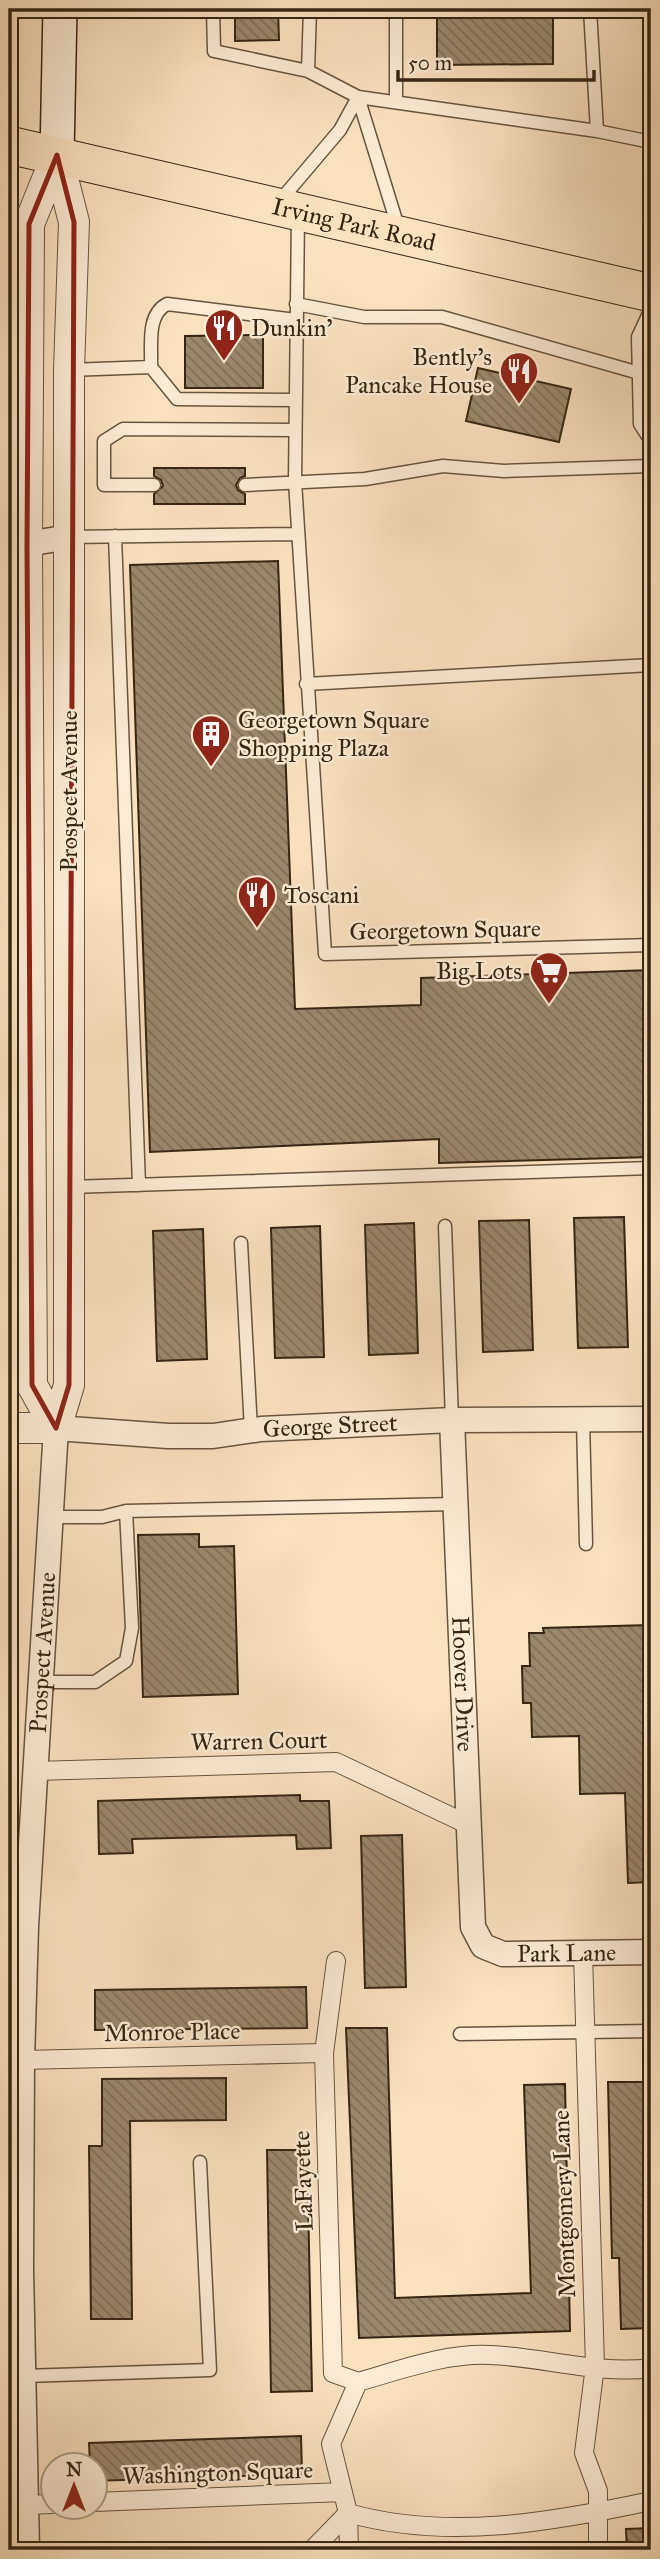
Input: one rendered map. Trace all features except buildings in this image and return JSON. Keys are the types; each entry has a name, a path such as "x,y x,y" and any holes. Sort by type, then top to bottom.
{"main road":[{"name":"Prospect Avenue","path":"57,155 61,9"},
{"name":"Irving Park Road","path":"9,145 651,293"}],"street":[{"name":"Prospect Avenue","path":"27,2550 22,2060 26,1927 53,1517 55,1428 69,1385 69,370 74,222 57,155"},
{"name":"Prospect Avenue","path":"55,1428 32,1385 18,546 29,224 57,155"},
{"path":"18,546 69,537"},
{"name":"George Street","path":"9,1428 213,1436 251,1430 452,1420 651,1419"},
{"name":"Hoover Drive","path":"452,1420 473,1927 483,1946"},
{"name":"Warren Court","path":"36,1771 336,1762 469,1825"},
{"name":"Park Lane","path":"483,1946 503,1954 651,1952"},
{"name":"Montgomery Lane","path":"583,1953 594,2367 584,2453 598,2491 597,2512"},
{"name":"LaFayette","path":"336,1961 324,2053 332,2374 358,2382"},
{"name":"Monroe Place","path":"22,2060 324,2053"},
{"path":"358,2382 421,2363 488,2355 594,2367 635,2370 651,2368"},
{"name":"Washington Square","path":"348,2513 331,2444 358,2382"},
{"name":"Washington Square","path":"108,2501 343,2492"},
{"path":"348,2513 383,2523 476,2527 559,2520 651,2501"},
{"path":"26,2505 38,2505"},
{"path":"597,2512 598,2550"},
{"path":"312,2550 348,2513"},
{"path":"348,2513 349,2550"}],"lane":[{"path":"213,9 214,51 308,71 358,97 597,131 651,142"},
{"path":"308,71 310,9"},
{"path":"396,9 396,102"},
{"path":"590,9 597,131"},
{"path":"287,207 340,130 358,97"},
{"path":"358,97 400,234"},
{"name":"Georgetown Square","path":"287,207 296,304 297,534 325,954 651,945"},
{"path":"295,400 177,399 151,367 153,319 158,309 167,304 296,320"},
{"path":"296,304 364,317 442,317 639,373"},
{"path":"651,309 638,337 640,424 651,441"},
{"path":"69,370 151,367"},
{"path":"154,485 104,485 104,441 123,429 295,430"},
{"path":"245,485 365,479 443,466 503,471 651,466"},
{"path":"69,537 297,534"},
{"path":"115,536 139,1185"},
{"path":"306,684 651,665"},
{"path":"69,1187 651,1168"},
{"path":"445,1226 452,1420"},
{"path":"241,1244 251,1430"},
{"path":"583,1420 586,1544"},
{"path":"53,1517 102,1517 126,1511 456,1504"},
{"path":"42,1682 94,1682 126,1661 132,1628 126,1511"},
{"path":"460,2034 651,2031"},
{"path":"24,2376 210,2370 200,2162"}],"highlighted area":[{"path":"57,155 74,222 69,1385 56,1428 32,1385 27,546 29,224"}],"place":[{"name":"Dunkin'","path":"224,362"},
{"name":"Bently's Pancake House","path":"519,405"},
{"name":"Georgetown Square Shopping Plaza","path":"211,768"},
{"name":"Toscani","path":"257,929"},
{"name":"Big Lots","path":"549,1005"}]}
